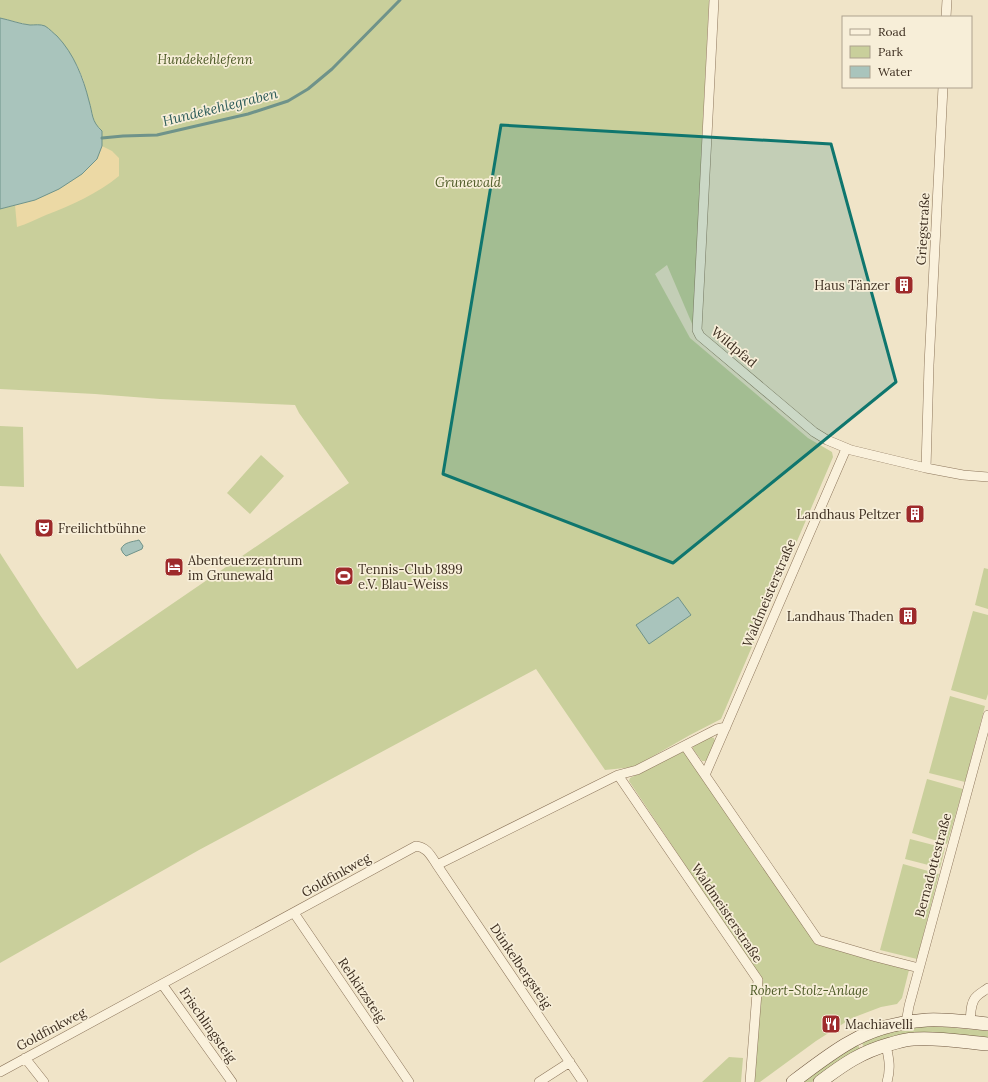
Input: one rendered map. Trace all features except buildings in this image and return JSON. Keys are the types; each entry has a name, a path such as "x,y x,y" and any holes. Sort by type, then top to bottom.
{"main road":[{"path":"792,1082 836,1050 871,1032 906,1023 927,1020 947,1020 988,1024"},
{"path":"820,1082 864,1053 903,1040 945,1040 988,1044"}],"street":[{"name":"Wildpfad","path":"714,0 697,330 700,336 814,432 827,440 846,449 926,468 963,475 988,477"},
{"path":"946,16 947,0"},
{"name":"Griegstraße","path":"926,468 929,365 943,88"},
{"name":"Waldmeisterstraße","path":"705,775 846,449"},
{"name":"Bernadottestraße","path":"906,1023 919,968 988,715"},
{"path":"437,865 618,775 637,770 717,729 726,727"},
{"path":"685,746 818,940 919,968"},
{"name":"Waldmeisterstraße","path":"618,775 758,980 750,1082"},
{"name":"Goldfinkweg","path":"0,1072 416,846 421,846 427,850 437,865"},
{"name":"Dünkelbergsteig","path":"437,865 583,1082"},
{"name":"Rehkitzsteig","path":"294,912 409,1082"},
{"name":"Frischlingsteig","path":"162,984 232,1082"},
{"path":"970,1022 972,1004 974,1000 988,988"},
{"path":"886,1045 890,1072 887,1082"},
{"path":"25,1058 44,1082"},
{"path":"539,1082 570,1062"}],"highlighted area":[{"path":"501,125 831,144 896,382 673,563 443,474"}],"green space":[{"path":"0,0 709,0 693,326 667,265 655,274 690,338 808,438 832,452 833,457 721,719 634,767 605,770 536,669 199,850 0,963 0,553 77,669 349,483 299,413 295,405 160,399 0,389 0,209 35,200 102,146 102,131 93,120 83,79 77,65 41,25 29,25 0,18"},
{"path":"0,426 23,427 24,487 0,486"},
{"path":"261,455 284,476 250,514 227,493"},
{"path":"984,568 988,569 988,609 975,605"},
{"path":"973,611 988,615 988,694 986,700 951,690"},
{"path":"950,696 985,706 965,782 929,773"},
{"path":"711,737 714,738 715,741 706,761 702,761 693,747"},
{"name":"Robert-Stolz-Anlage","path":"684,751 816,944 909,970 902,998 897,1004 881,1007 852,1018 816,1041 760,1082 754,1081 762,980 629,781 630,778"},
{"path":"927,779 963,789 947,844 912,833"},
{"path":"910,839 945,848 940,868 905,859"},
{"path":"903,864 939,874 917,959 880,950"},
{"path":"933,1026 988,1031 988,1039 864,1047 861,1041 887,1032"},
{"path":"857,1043 860,1049 812,1082 801,1082"},
{"path":"729,1057 743,1058 741,1082 702,1082"}],"sand":[{"path":"102,146 112,151 119,158 119,176 84,198 17,227 15,205 35,200 59,189 82,174 97,159"}],"water":[{"path":"0,18 30,25 45,26 63,43 73,58 81,75 94,121 102,131 102,146 97,159 82,174 59,189 35,200 0,209"},
{"path":"139,540 143,546 142,549 126,556 123,553 121,549 124,545"},
{"path":"678,597 691,615 649,644 636,625"}],"waterway":[{"name":"Hundekehlegraben","path":"102,138 157,135 248,114 288,101 308,89 332,69 400,0"}],"place":[{"name":"Haus Tänzer","path":"904,285"},
{"name":"Landhaus Peltzer","path":"915,514"},
{"name":"Freilichtbühne","path":"44,528"},
{"name":"Abenteuerzentrum im Grunewald","path":"174,567"},
{"name":"Tennis-Club 1899 e.V. Blau-Weiss","path":"344,576"},
{"name":"Landhaus Thaden","path":"908,616"},
{"name":"Machiavelli","path":"831,1024"}],"park label":[{"name":"Hundekehlefenn","path":"205,59"},
{"name":"Grunewald","path":"468,182"}]}
